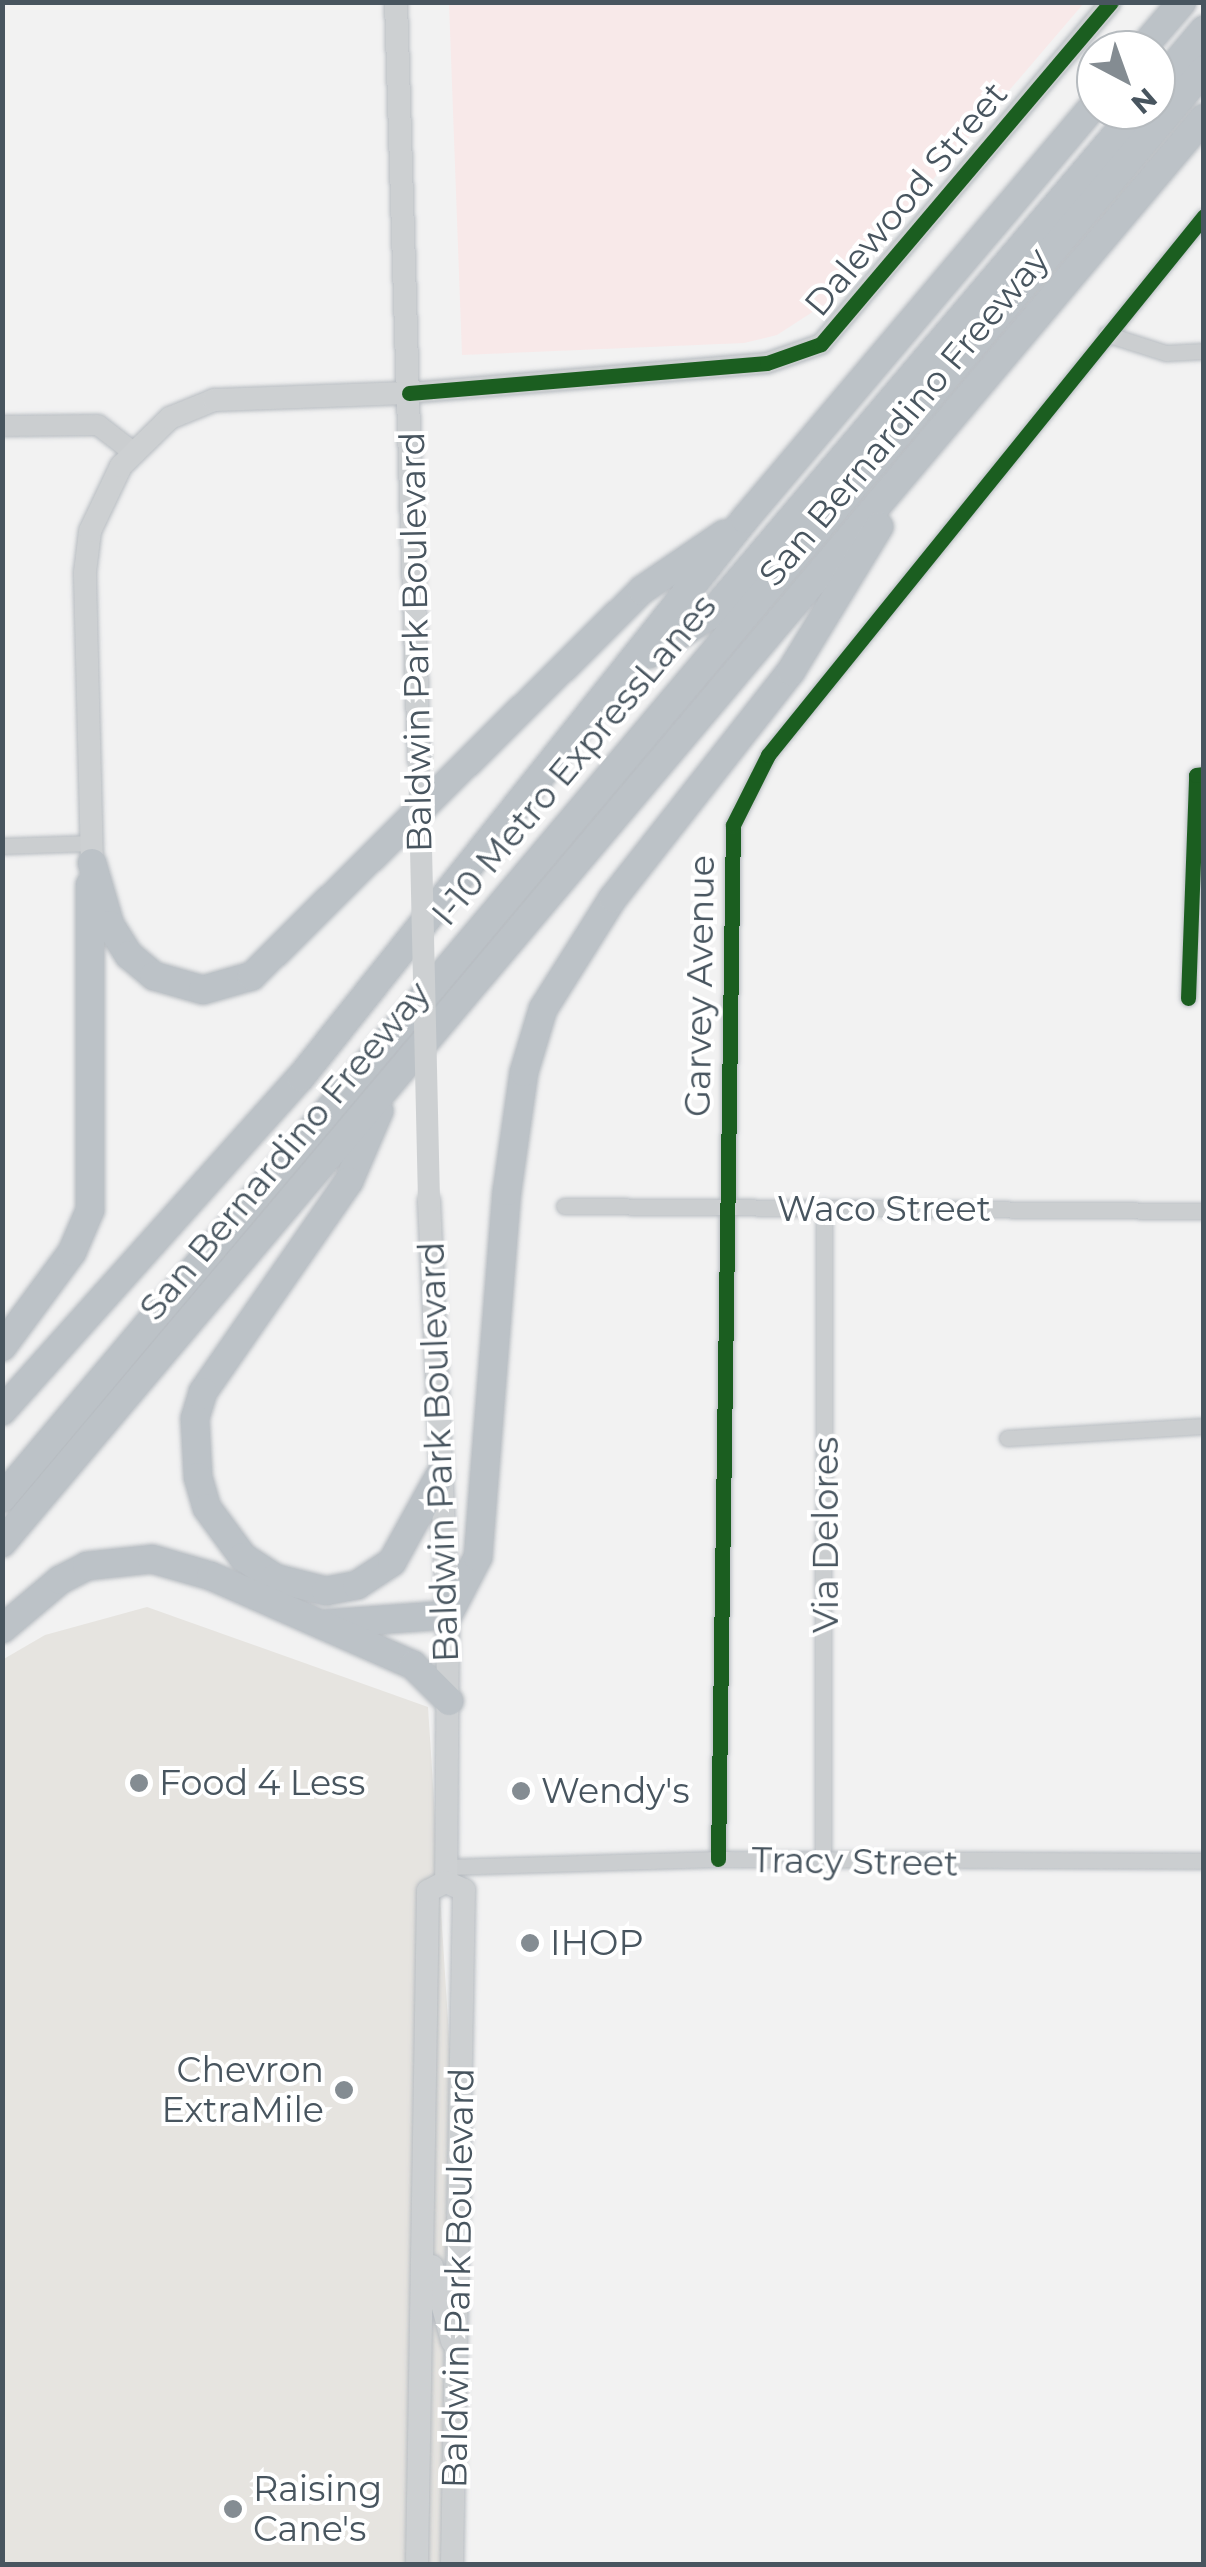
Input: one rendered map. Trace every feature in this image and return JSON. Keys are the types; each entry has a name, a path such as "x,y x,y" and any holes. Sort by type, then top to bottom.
{"highway":[{"path":"1159,30 1182,2"},
{"path":"1176,63 1204,30"},
{"name":"I-10 Metro ExpressLanes","path":"2,1498 1204,70"},
{"name":"San Bernardino Freeway","path":"2,1542 1204,118"},
{"name":"San Bernardino Freeway","path":"2,1411 312,1064 745,518 1076,126"},
{"path":"631,665 710,614 1120,130"},
{"path":"323,1624 448,1615 478,1557 507,1191 524,1072 543,1009 613,898 791,671 924,454"},
{"path":"92,853 110,925 142,968 169,984 203,990 252,976 381,855 642,590 745,518"},
{"path":"2,1347 72,1252 90,1210 92,853"},
{"path":"390,1086 349,1181 203,1392 194,1451 207,1508 223,1534 243,1556 304,1590 340,1590 380,1574 404,1547 440,1475"},
{"path":"2,1629 60,1580 119,1559 180,1566 413,1665 448,1701"}],"main road":[{"name":"Baldwin Park Boulevard","path":"396,2 430,1201 448,1615 446,1874 428,1892 417,2564"},
{"name":"Dalewood Street","path":"92,853 85,572 104,495 133,452 170,418 214,400 409,393"},
{"name":"Baldwin Park Boulevard","path":"446,1874 464,1890 452,2564"},
{"path":"423,2224 445,2328 457,2348"}],"street":[{"name":"Dalewood Street","path":"409,393 767,363 821,344 1111,2"},
{"name":"Garvey Avenue","path":"718,1859 729,861 740,803 768,755 1204,216"},
{"path":"1106,334 1166,353 1204,351"},
{"path":"2,426 98,425 133,452"},
{"path":"1188,998 1196,776 1204,774"},
{"path":"2,846 92,853"},
{"name":"Waco Street","path":"564,1206 1204,1211"},
{"name":"Via Delores","path":"823,1864 824,1207"},
{"path":"1007,1438 1204,1426"},
{"name":"Tracy Street","path":"446,1874 718,1859 823,1864 1204,1861"}],"shaded area":[{"path":"449,2 1084,3 828,302 777,335 744,343 462,355"},
{"path":"147,1607 428,1707 460,2209 453,2564 3,2564 2,1660 45,1635"}],"cycle path":[{"path":"409,393 767,363 821,344 1111,2"},
{"path":"718,1859 733,825 768,755 1204,216"},
{"path":"1188,998 1196,775 1204,774"}],"place":[{"name":"Food 4 Less","path":"139,1783"},
{"name":"Wendy's","path":"521,1791"},
{"name":"IHOP","path":"530,1943"},
{"name":"Chevron ExtraMile","path":"344,2090"},
{"name":"Raising Cane's","path":"233,2509"}]}
